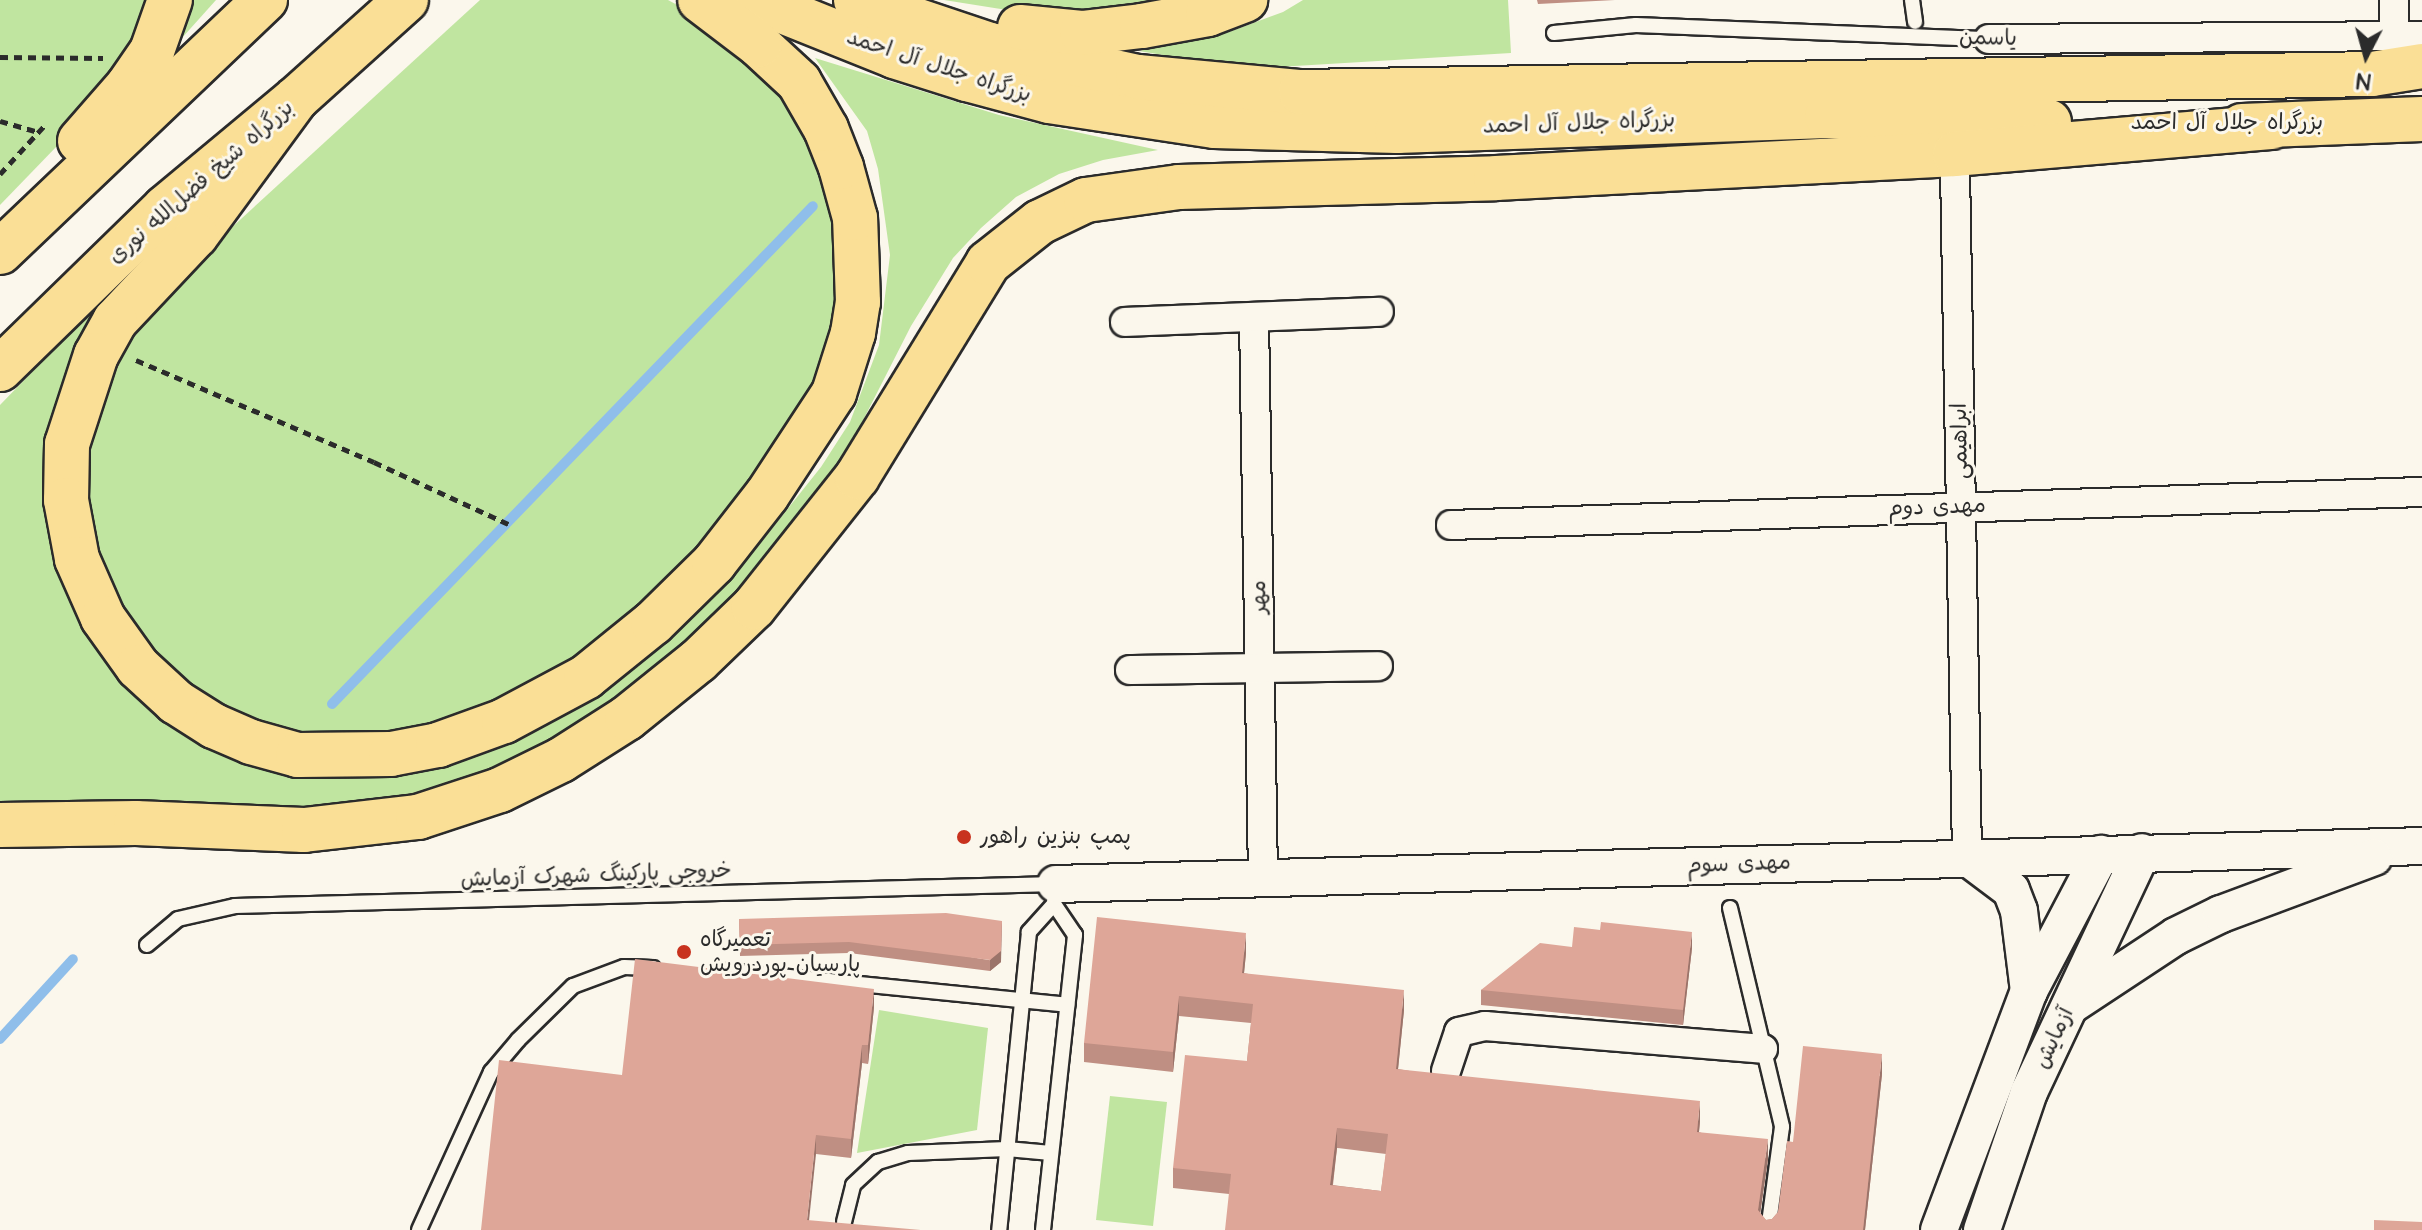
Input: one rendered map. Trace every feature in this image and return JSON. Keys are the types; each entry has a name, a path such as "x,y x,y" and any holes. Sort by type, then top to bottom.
{"highway":[{"path":"0,241 128,86 152,51 170,0"},
{"path":"0,252 265,0"},
{"name":"بزرگراه شیخ فضل‌الله نوری","path":"0,369 165,208 296,99 406,0"},
{"path":"296,99 196,235 115,321 87,376 67,444 65,475 77,559 103,618 138,667 176,702 214,726 251,742 298,755 391,754 438,745 504,721 586,677 653,623 714,563 767,495 834,393 844,367 858,302 859,268 855,218 833,148 799,82 759,45 700,0"},
{"name":"بزرگراه جلال آل احمد","path":"755,0 894,56 967,79 1049,101 1214,126 1397,131 1827,116 2272,127 2422,119"},
{"name":"بزرگراه جلال آل احمد","path":"856,0 990,45 1138,77 1301,92 2372,74 2415,42"},
{"path":"900,0 939,12 1015,26 1082,33 1208,14 1245,0"},
{"path":"0,825 136,823 304,830 418,817 500,790 561,760 627,718 698,661 754,607 857,477 988,263 1040,222 1086,200 1179,187 1496,178 1908,157 2272,127"}],"street":[{"path":"2394,0 2415,42"},
{"name":"یاسمن","path":"1989,39 2415,42"},
{"name":"ابراهیمی","path":"1955,168 1967,857"},
{"path":"1125,322 1379,312"},
{"name":"مهر","path":"1254,317 1263,878"},
{"name":"مهدی دوم","path":"1451,525 2422,492"},
{"path":"1130,670 1378,666"},
{"path":"2069,1007 2176,936 2221,914 2412,846"},
{"name":"مهدی سوم","path":"1055,894 1263,878 2412,846"},
{"name":"آزمایش","path":"1982,1230 2029,1092 2142,852"},
{"name":"آزمایش","path":"1939,1230 2029,991 2101,854"},
{"path":"1967,857 2011,890 2019,911 2029,991"},
{"path":"1446,1071 1459,1032 1485,1026 1763,1049"}],"lane":[{"path":"1912,0 1915,22"},
{"name":"یاسمن","path":"1554,33 1636,25 1989,39"},
{"path":"999,1230 1029,932 1055,894 1075,935 1043,1230"},
{"name":"خروجی پارکینگ شهرک آزمایش","path":"147,945 178,919 235,906 1055,894"},
{"path":"1730,908 1782,1127 1768,1230"},
{"path":"419,1230 491,1072 518,1040 573,986 624,967 668,968"},
{"path":"713,970 1067,1005"},
{"path":"844,1222 853,1185 878,1162 908,1153 1007,1149 1051,1153"}],"path":[{"path":"0,57 104,58 111,43"},
{"path":"0,121 38,132"},
{"path":"127,357 360,456 508,524"}],"green space":[{"path":"0,0 156,0 147,24 87,115 0,205"},
{"path":"187,0 216,0 147,77"},
{"path":"480,0 668,0 694,14 775,83 804,124 835,207 841,292 826,368 781,452 658,594 560,671 492,707 413,733 343,741 265,729 208,702 161,664 117,607 96,553 84,497 86,436 101,373 169,285"},
{"path":"944,0 1210,0 1052,17"},
{"path":"1303,0 1508,0 1511,53 1247,69 1139,51 1229,32 1283,12"},
{"path":"815,58 999,115 1158,150 1103,160 1059,174 1016,197 981,228 953,258 911,326 854,438 824,484 726,606 630,696 501,770 376,807 0,814 0,405 100,302 189,219 63,394 108,654 356,774 713,594 754,551 821,467 850,422 879,345 890,255 878,169 867,131"},
{"path":"879,1010 988,1028 977,1130 857,1153"},
{"path":"1110,1096 1167,1102 1153,1226 1096,1220"}],"building":[{"path":"946,913 1002,921 1001,951 990,960 849,942 740,945 739,919"},
{"path":"1097,917 1246,933 1242,973 1404,990 1396,1069 1700,1101 1697,1132 1768,1139 1758,1210 1766,1220 1772,1219 1778,1212 1787,1141 1793,1142 1803,1046 1882,1054 1863,1230 1225,1230 1231,1174 1173,1168 1185,1055 1247,1061 1253,1004 1179,996 1173,1052 1084,1043","holes":["1337,1128 1388,1134 1381,1191 1330,1185"]},
{"path":"1601,922 1692,932 1683,1010 1481,990 1540,943 1572,947 1574,927 1600,930"},
{"path":"635,959 874,989 868,1045 862,1045 851,1139 816,1135 807,1220 921,1230 481,1230 499,1060 622,1075"},
{"path":"2374,1220 2422,1222 2422,1230 2374,1230"}],"waterway":[{"path":"332,704 813,206"},
{"path":"0,1039 73,959"}],"place":[{"name":"پمپ بنزین راهور","path":"964,837"},
{"name":"تعمیرگاه پارسیان پوردرویش","path":"684,952"}]}
